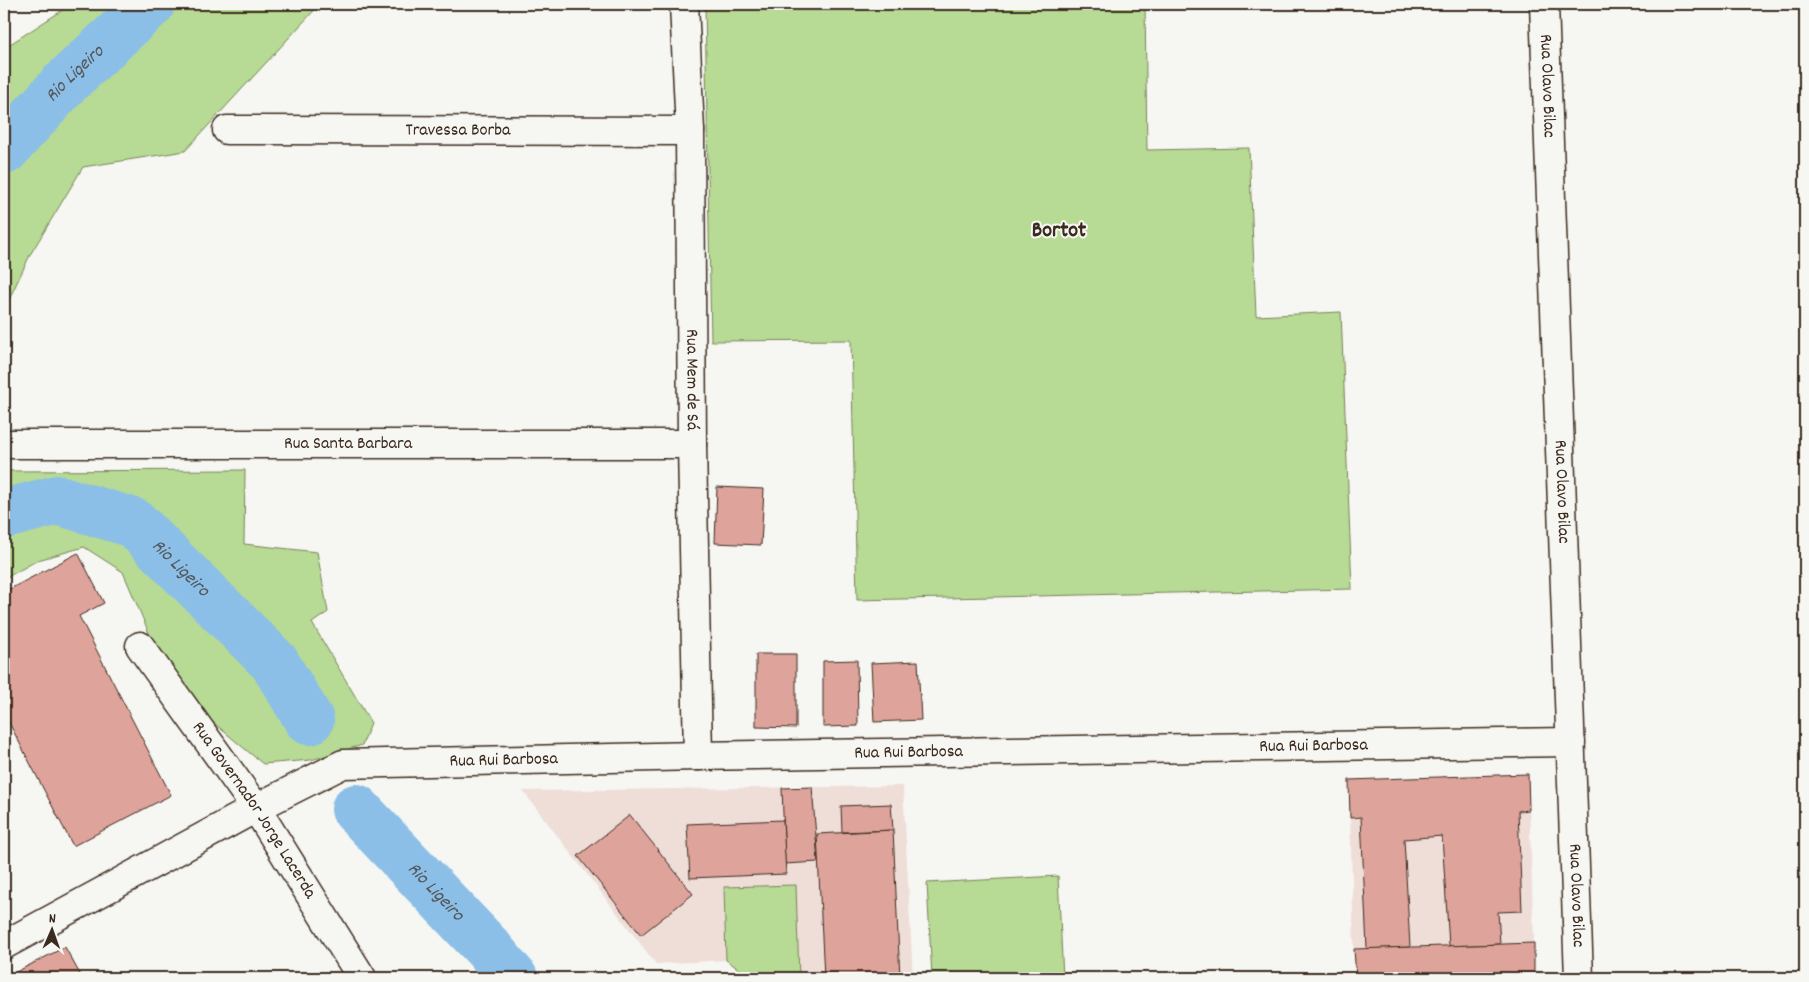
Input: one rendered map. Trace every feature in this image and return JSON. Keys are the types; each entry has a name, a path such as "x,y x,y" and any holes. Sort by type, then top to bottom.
{"street":[{"name":"Rua Mem de Sá","path":"684,4 690,131 692,444 698,756"},
{"name":"Rua Olavo Bilac","path":"1544,4 1579,978"},
{"name":"Travessa Borba","path":"227,130 690,131"},
{"name":"Rua Santa Barbara","path":"4,444 692,444"},
{"name":"Rua Governador Jorge Lacerda","path":"140,646 256,808 362,978"},
{"name":"Rua Rui Barbosa","path":"4,945 256,808 343,764 698,756 1571,742"}],"shaded area":[{"path":"1528,774 1534,943 1354,949 1349,780"},
{"path":"903,786 913,978 752,978 726,960 656,964 523,791"}],"green space":[{"path":"72,4 320,4 185,151 83,167 30,255 4,310 4,48"},
{"path":"705,4 1145,4 1147,150 1249,148 1256,316 1341,312 1352,589 857,600 851,340 711,341"},
{"path":"245,470 244,544 317,552 328,612 312,623 371,723 362,745 311,760 263,764 203,714 152,640 123,572 84,547 38,560 4,579 4,471"},
{"path":"1058,876 1063,978 932,978 927,883"},
{"path":"796,885 799,978 752,978 726,960 724,887"}],"building":[{"path":"717,487 764,489 761,545 715,543"},
{"path":"78,553 104,603 79,616 171,795 73,846 4,713 4,592"},
{"path":"756,654 796,654 796,728 756,727"},
{"path":"857,660 858,726 823,727 823,661"},
{"path":"918,661 921,720 874,722 871,663"},
{"path":"1528,774 1529,810 1518,811 1522,911 1498,912 1500,944 1449,946 1442,836 1404,839 1410,947 1367,949 1361,817 1350,818 1349,780"},
{"path":"812,787 818,862 785,864 782,788"},
{"path":"891,804 893,830 842,832 841,806"},
{"path":"630,815 693,894 641,935 578,856"},
{"path":"783,820 786,874 690,878 687,824"},
{"path":"893,830 900,978 824,978 817,834"},
{"path":"1534,943 1534,978 1356,978 1354,949"},
{"path":"65,947 82,978 19,978 16,972"}],"waterway":[{"name":"Rio Ligeiro","path":"4,150 65,83 150,4"},
{"name":"Rio Ligeiro","path":"4,514 58,500 134,523 274,662 309,720"},
{"name":"Rio Ligeiro","path":"356,809 487,947 513,978"}],"district":[{"name":"Bortot","path":"1059,231"}]}
